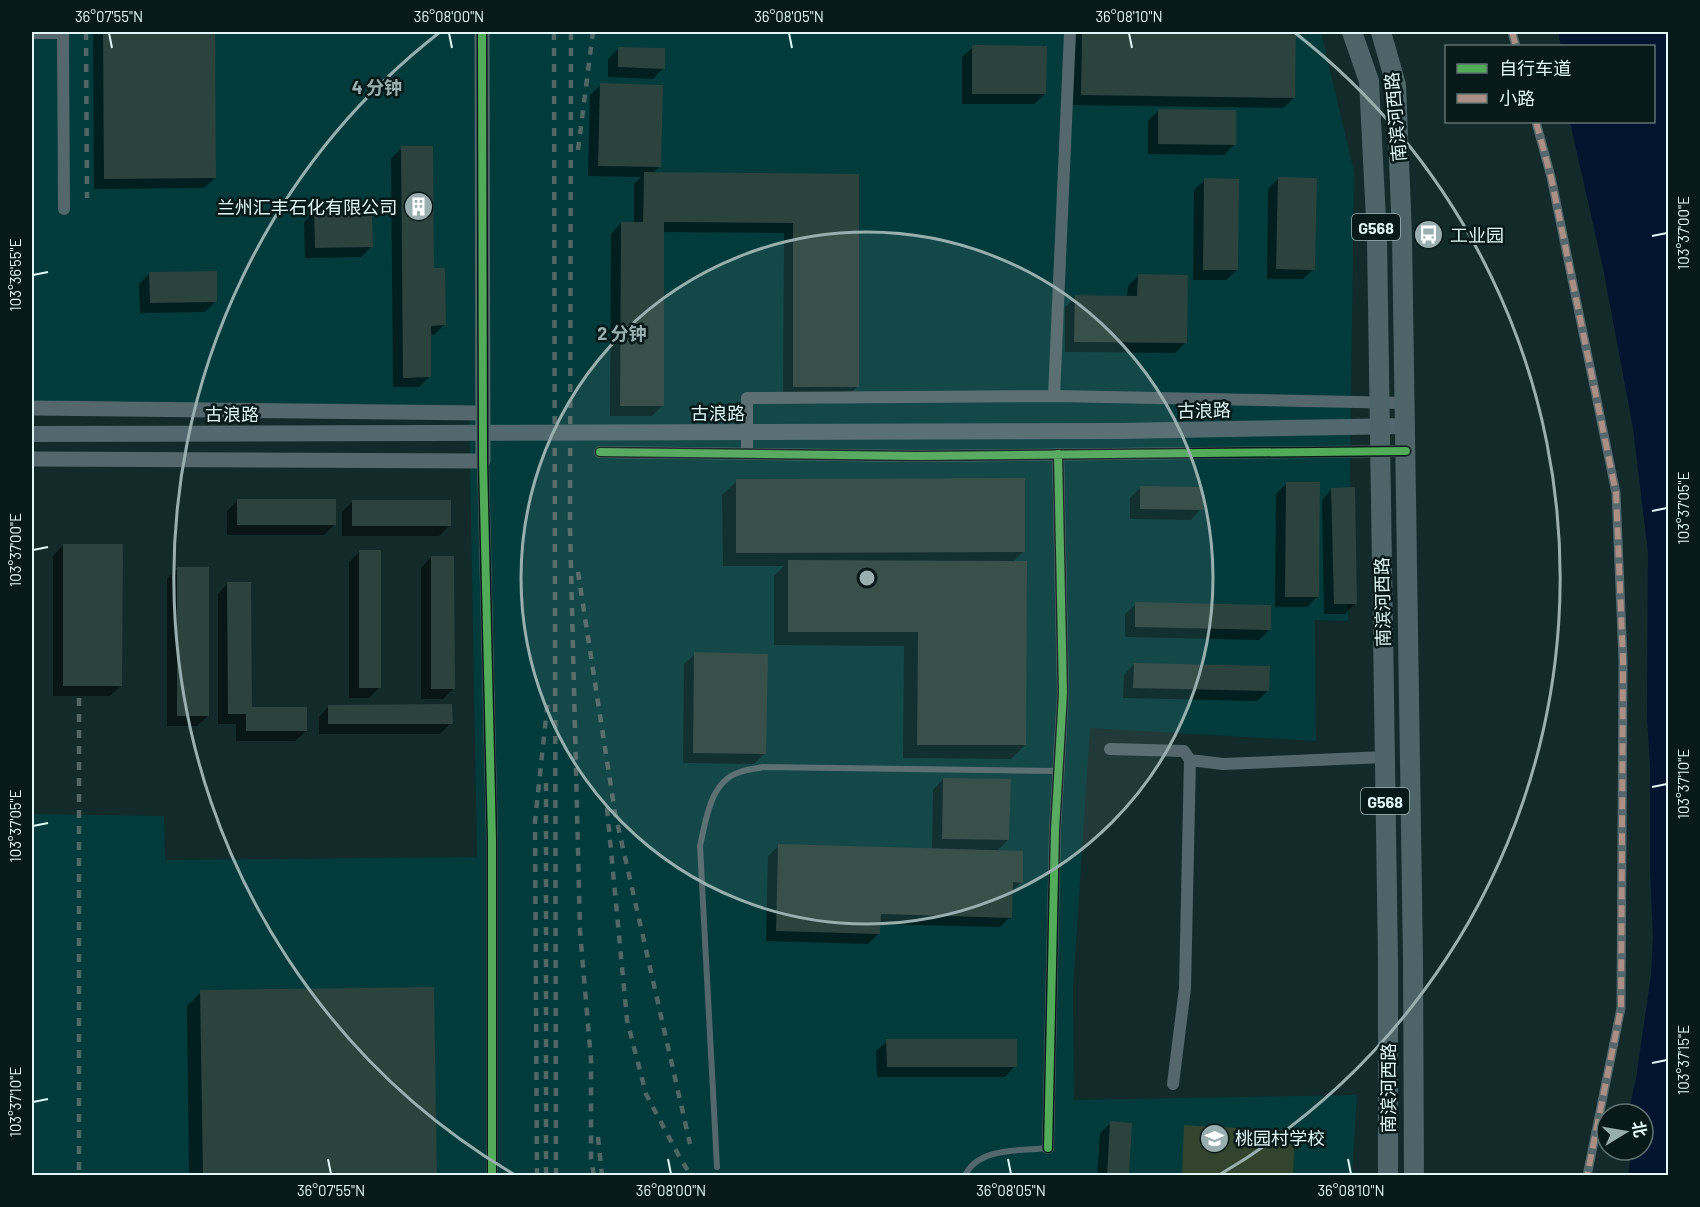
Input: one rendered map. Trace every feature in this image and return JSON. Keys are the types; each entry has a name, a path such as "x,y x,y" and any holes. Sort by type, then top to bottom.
{"highway":[{"name":"南滨河西路","path":"1352,32 1369,81 1377,238 1385,757 1388,1176"},
{"name":"南滨河西路","path":"1381,32 1396,85 1402,236 1414,1176"}],"main road":[{"name":"古浪路","path":"32,434 1120,431 1405,426"}],"street":[{"path":"482,32 483,461 492,839 492,1176"},
{"path":"1054,396 1070,32"},
{"path":"32,33 63,33 64,209"},
{"path":"1536,123 1551,177 1616,492 1623,660 1620,1008 1587,1176"},
{"path":"747,454 747,398 1054,396 1405,403"},
{"name":"古浪路","path":"32,408 483,413"},
{"path":"600,452 916,456 1406,451"},
{"path":"1048,1148 1055,830 1063,693 1059,454"},
{"path":"32,459 483,461"},
{"path":"1110,749 1184,751 1190,759 1185,987 1173,1084"},
{"path":"1190,759 1223,764 1385,757"}],"lane":[{"path":"717,1167 700,846 712,800 718,787 738,772 763,767 1059,771"},
{"path":"965,1176 976,1161 987,1154 1048,1148"}],"shaded area":[{"path":"32,32 1321,32 1354,172 1348,621 1315,620 1316,741 1090,728 1073,989 1074,1100 1357,1095 1352,1175 32,1175 32,814 164,816 165,860 477,857 469,405 32,405"},
{"path":"1558,32 1668,32 1668,1175 1628,1175 1630,1162 1655,1162 1655,1102 1631,1102 1651,975 1653,938 1647,717 1648,552 1633,428 1603,268 1570,123 1655,123 1655,45 1561,45"}],"green space":[{"path":"1184,1125 1295,1131 1293,1175 1182,1175"}],"building":[{"path":"103,32 215,32 216,178 104,179"},
{"path":"1082,32 1296,32 1295,98 1081,95"},
{"path":"972,45 1047,46 1046,94 972,94"},
{"path":"618,47 665,48 665,69 618,67"},
{"path":"600,83 663,85 661,167 598,166"},
{"path":"1158,109 1236,110 1236,145 1158,144"},
{"name":"兰州汇丰石化有限公司","path":"401,146 433,146 434,268 445,268 446,325 431,326 431,377 403,378"},
{"path":"644,172 859,174 859,387 793,387 793,223 664,222 664,406 620,406 621,222 643,222"},
{"path":"1278,177 1317,178 1315,270 1276,269"},
{"path":"1204,178 1239,179 1238,270 1203,270"},
{"path":"314,210 372,210 373,247 315,248"},
{"path":"217,271 217,302 150,303 149,272"},
{"path":"1138,274 1188,275 1187,343 1074,342 1075,295 1137,296"},
{"path":"1025,478 1025,552 736,553 736,479"},
{"path":"1286,482 1320,482 1319,597 1285,597"},
{"path":"1140,486 1203,487 1203,510 1140,509"},
{"path":"1355,487 1357,604 1334,604 1331,488"},
{"path":"237,499 336,499 336,525 237,525"},
{"path":"352,500 451,500 451,526 352,526"},
{"path":"63,544 123,544 122,686 63,686"},
{"path":"359,550 381,550 381,688 359,688"},
{"path":"431,556 454,556 455,689 431,689"},
{"path":"788,560 1027,561 1026,745 917,745 918,632 788,632"},
{"path":"177,567 209,567 209,716 177,716"},
{"path":"227,582 251,582 252,707 307,707 307,731 246,731 246,714 228,714"},
{"path":"1135,602 1271,605 1271,630 1135,627"},
{"path":"694,652 768,654 766,754 693,753"},
{"path":"1134,663 1270,666 1269,691 1133,688"},
{"path":"452,704 453,724 328,724 328,705"},
{"path":"943,778 1011,779 1009,840 942,839"},
{"path":"778,844 1023,851 1023,883 1013,882 1012,918 881,914 880,934 776,931"},
{"path":"434,987 437,1176 203,1176 200,990"},
{"path":"886,1039 1017,1039 1017,1067 887,1067"},
{"path":"1110,1121 1132,1123 1129,1176 1107,1176"}],"railway":[{"path":"86,32 87,198"},
{"path":"554,32 556,1176"},
{"path":"571,32 570,528 580,931 591,1060 591,1158 594,1176"},
{"path":"578,150 593,32"},
{"path":"578,572 615,813 690,1144"},
{"path":"79,698 79,1176"},
{"path":"537,1176 535,821 548,699"},
{"path":"546,783 546,1176"},
{"path":"607,808 627,1020 646,1094 691,1176"},
{"path":"598,1137 602,1176"}],"marked path":[{"path":"1512,32 1516,45"},
{"path":"1536,123 1551,177 1616,493 1623,660 1621,1008 1587,1176"}],"cycle path":[{"path":"482,32 483,461 492,839 492,1176"},
{"path":"600,452 916,456 1406,451"},
{"path":"1048,1148 1055,830 1063,693 1058,454"}],"place":[{"name":"兰州汇丰石化有限公司","path":"418,207"},
{"name":"工业园","path":"1429,235"},
{"name":"桃园村学校","path":"1214,1138"}]}
